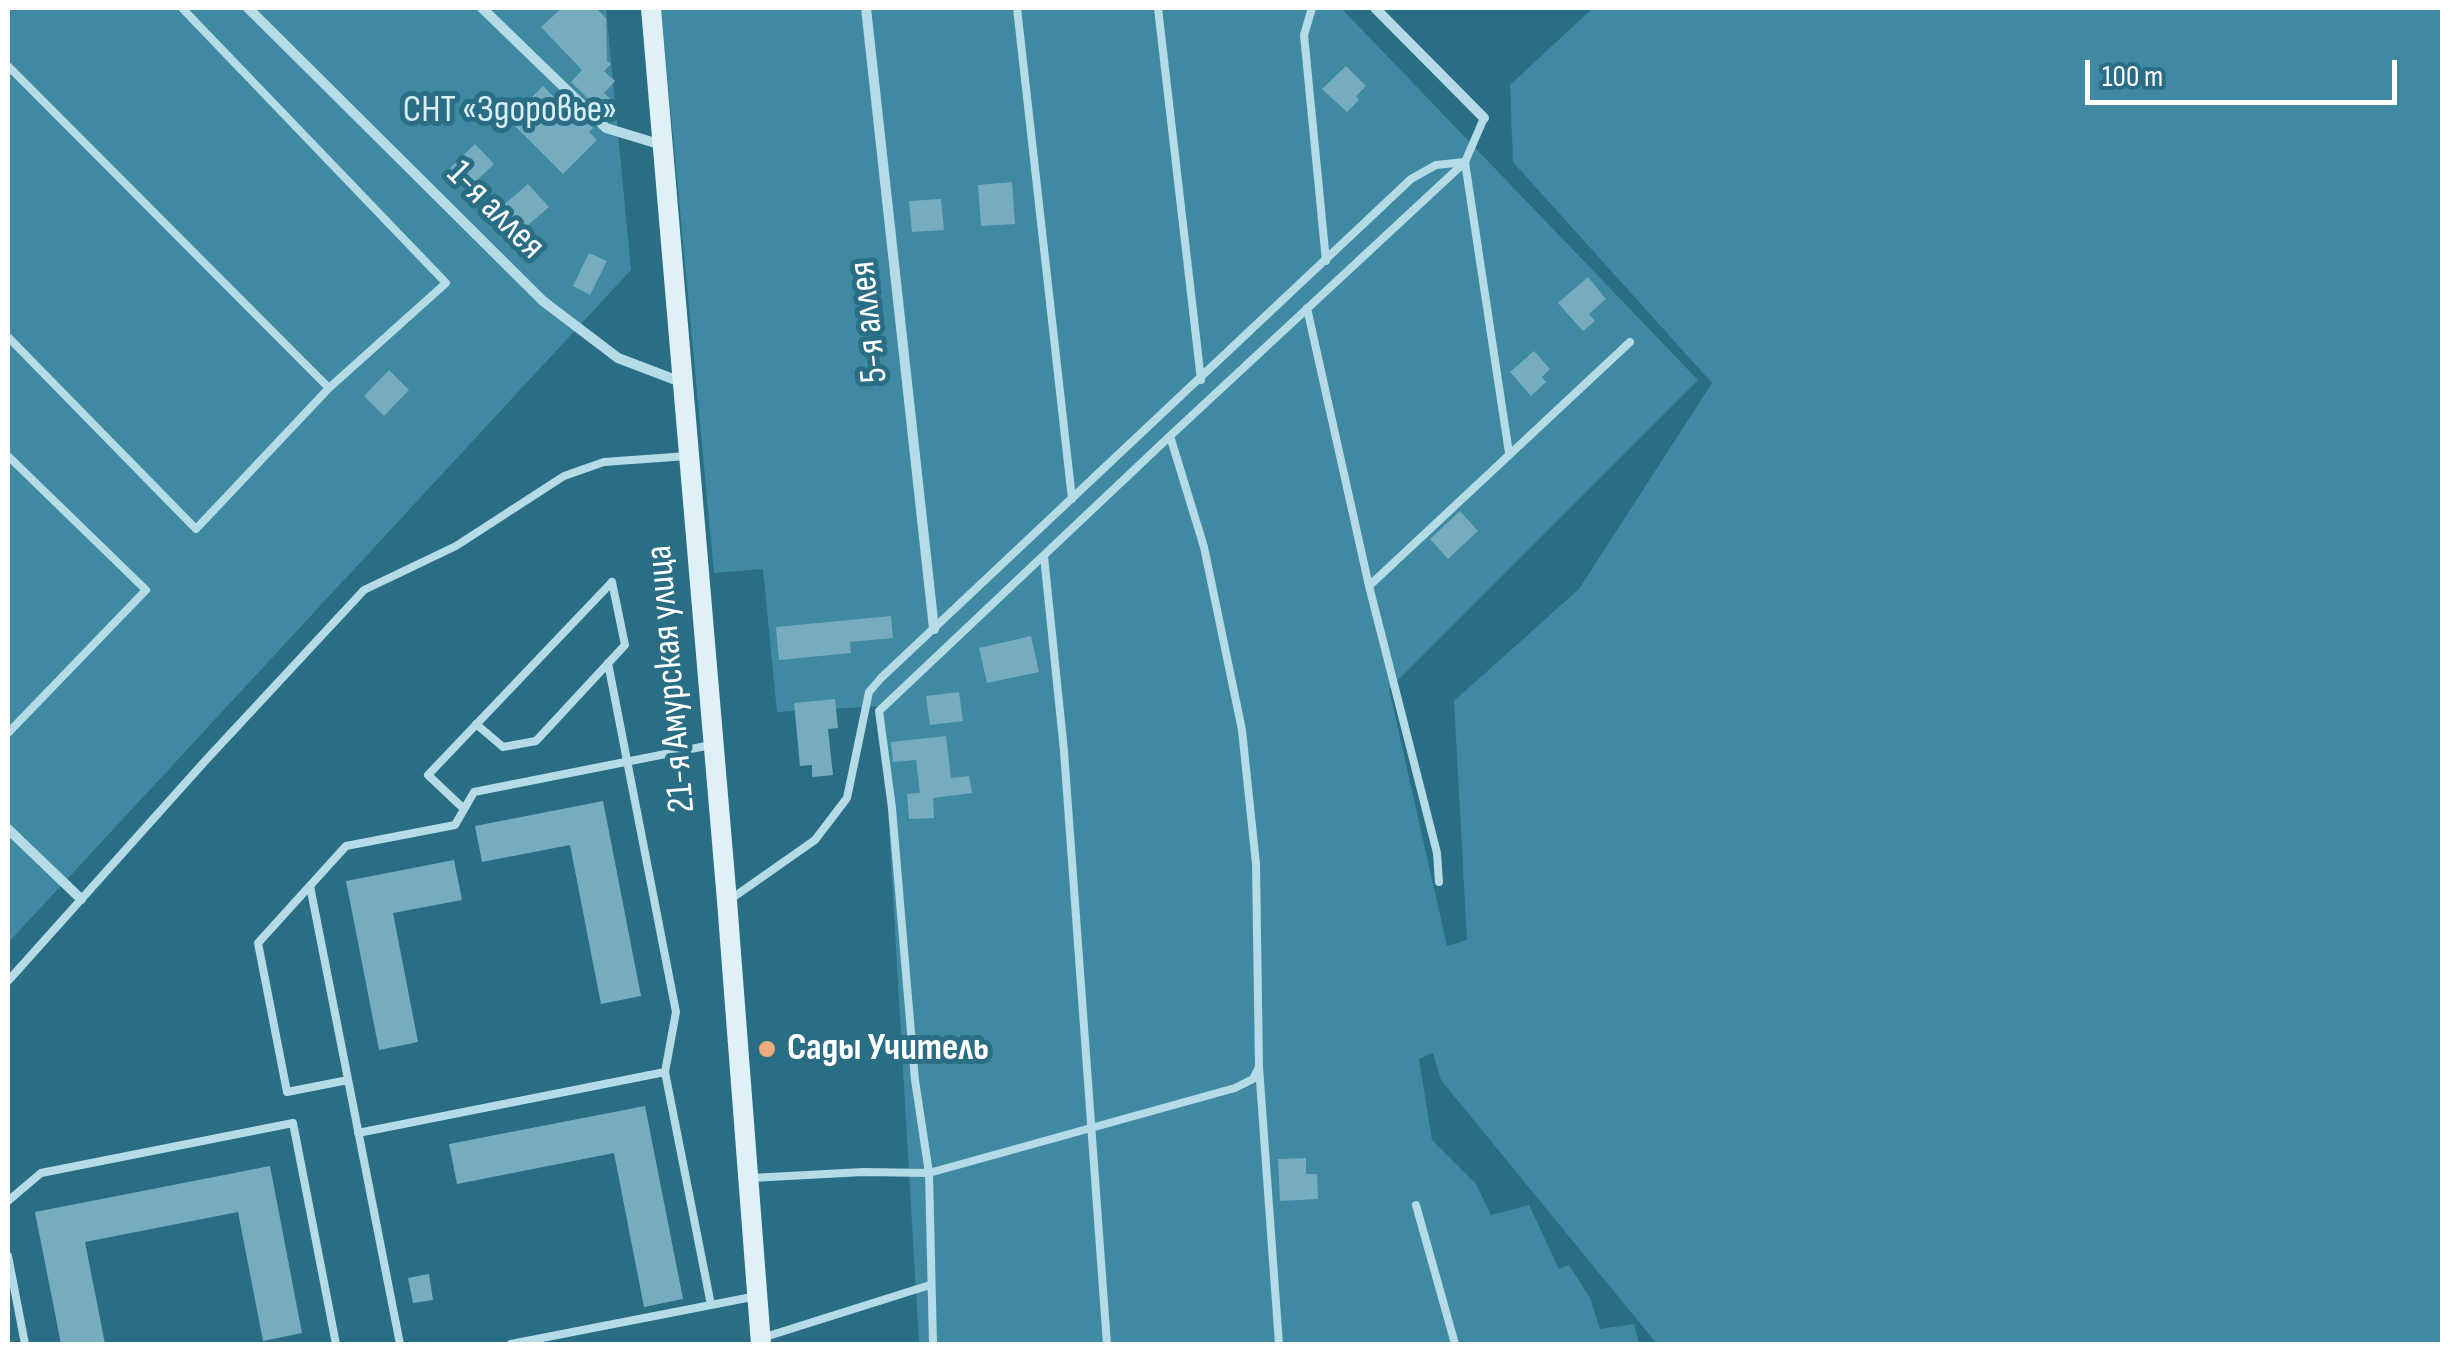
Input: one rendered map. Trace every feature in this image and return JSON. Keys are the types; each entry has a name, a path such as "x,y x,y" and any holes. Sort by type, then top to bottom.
{"main road":[{"name":"21-я Амурская улица","path":"651,8 761,1341"}],"street":[{"name":"1-я аллея","path":"248,8 542,301 618,358 681,382"},
{"path":"482,8 606,128 662,145"},
{"name":"5-я аллея","path":"866,8 934,629"},
{"path":"1375,8 1484,118"},
{"path":"8,828 81,899"}],"lane":[{"path":"8,337 196,529 329,388 446,283 182,8"},
{"path":"1018,8 1072,499"},
{"path":"1158,8 1201,380"},
{"path":"1312,8 1304,35 1326,260"},
{"path":"8,66 329,388"},
{"path":"933,1344 929,1173 915,1080 892,808 878,711 1464,162 1484,118"},
{"path":"727,902 815,840 847,798 869,692 1424,170 1464,162"},
{"path":"1464,162 1509,453"},
{"path":"1307,308 1369,586 1436,853 1439,882"},
{"path":"1369,586 1630,342"},
{"path":"1170,436 1204,547 1242,730 1256,864 1259,1068 1279,1344"},
{"path":"8,981 364,590 456,546 564,476 604,462 687,456"},
{"path":"8,733 146,590 10,462"},
{"path":"1044,556 1064,750 1107,1344"},
{"path":"464,810 428,775 476,724 612,582 625,645 536,741 502,748 476,724"},
{"path":"608,663 676,1012 665,1072 711,1305"},
{"path":"348,1080 287,1092 258,943 346,846 456,825 474,792 713,745"},
{"path":"310,886 400,1344"},
{"path":"748,1178 929,1173 1235,1088 1253,1079 1259,1068"},
{"path":"358,1132 665,1072"},
{"path":"8,1201 41,1173 293,1124 336,1344"},
{"path":"1416,1205 1454,1344"},
{"path":"8,1256 25,1344"},
{"path":"761,1341 930,1285"},
{"path":"511,1344 757,1296"}],"green space":[{"name":"СНТ «Здоровье»","path":"8,8 606,8 631,270 8,943"},
{"path":"661,8 1341,8 1698,380 1389,689 1447,946 1467,940 1454,701 1579,589 1712,383 1513,162 1510,85 1593,8 2442,8 2442,1344 1657,1344 1441,1080 1433,1053 1419,1059 1432,1140 1476,1184 1491,1215 1529,1205 1559,1269 1569,1265 1590,1298 1600,1329 1634,1324 1639,1344 919,1344 882,706 777,712 763,569 714,573"}],"building":[{"path":"562,8 596,8 606,18 607,61 611,64 604,71 615,81 604,93 616,104 605,115 571,82 582,70 541,27"},
{"path":"1346,66 1366,86 1347,112 1322,89"},
{"path":"543,86 555,98 559,94 593,128 589,132 597,140 563,174 509,120"},
{"path":"475,144 494,164 469,188 450,168"},
{"path":"1012,182 1015,224 981,226 978,185"},
{"path":"528,184 549,207 520,232 499,209"},
{"path":"941,199 944,230 912,232 909,201"},
{"path":"589,253 607,261 590,295 573,286"},
{"path":"1588,277 1606,299 1589,314 1595,321 1583,331 1558,303"},
{"path":"1534,351 1550,369 1542,377 1546,382 1531,396 1510,372"},
{"path":"389,370 409,390 384,416 364,396"},
{"path":"1460,511 1478,531 1448,559 1430,539"},
{"path":"891,616 893,638 850,642 851,653 779,660 776,627"},
{"path":"1031,636 1039,672 987,683 979,648"},
{"path":"959,692 963,721 930,725 926,696"},
{"path":"835,699 838,728 828,729 833,775 812,777 812,765 800,766 794,703"},
{"path":"946,736 951,778 969,776 972,793 933,798 934,818 909,819 907,794 920,793 916,760 893,762 891,742"},
{"path":"603,801 641,996 601,1004 570,845 482,862 475,826"},
{"path":"454,860 462,900 393,913 418,1042 379,1050 346,881"},
{"path":"645,1106 683,1299 644,1307 614,1153 457,1184 449,1144"},
{"path":"1306,1158 1306,1174 1317,1174 1318,1199 1280,1201 1278,1159"},
{"path":"270,1166 302,1333 263,1341 238,1212 85,1242 105,1344 61,1344 35,1212"},
{"path":"429,1274 433,1300 413,1303 408,1278"}],"place":[{"name":"Сады Учитель","path":"767,1049"}]}
